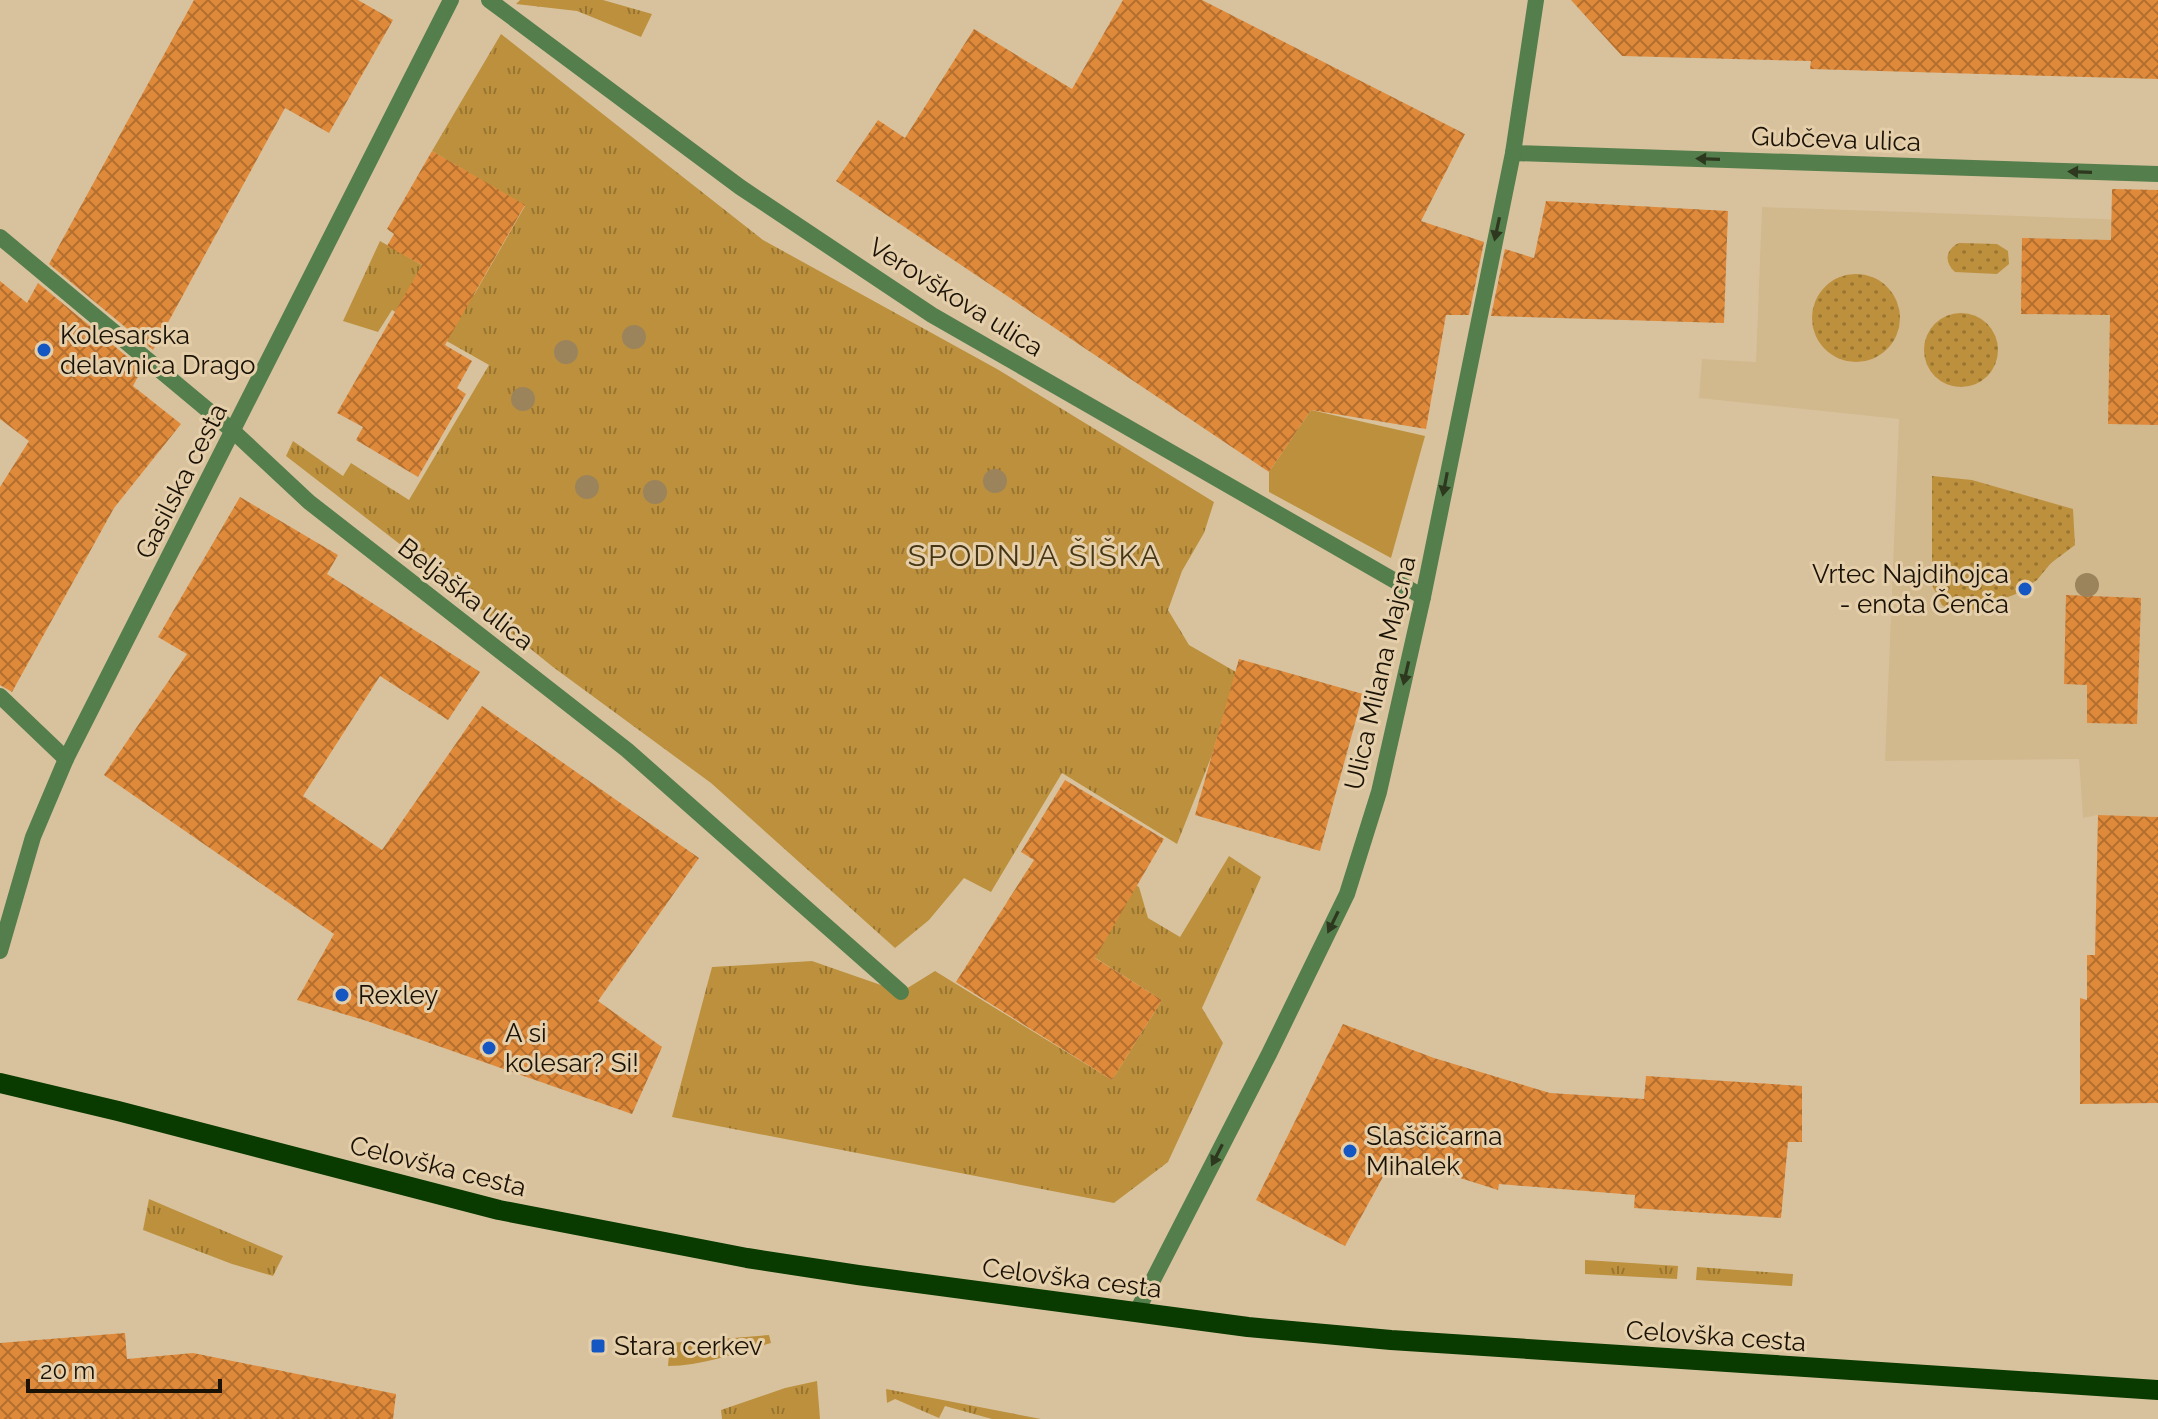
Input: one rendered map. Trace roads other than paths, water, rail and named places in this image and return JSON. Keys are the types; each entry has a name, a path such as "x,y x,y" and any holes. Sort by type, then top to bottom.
{"main road":[{"name":"Celovška cesta","path":"0,1083 499,1210 763,1260 1136,1313 1391,1340 2158,1390"}],"street":[{"name":"Gasilska cesta","path":"0,951 33,837 66,759 451,0"},
{"name":"Verovškova ulica","path":"489,0 740,187 932,315 1423,597"},
{"name":"Ulica Milana Majcna","path":"1136,1313 1347,894 1379,792 1423,597 1513,153 1536,0"},
{"name":"Gubčeva ulica","path":"1513,153 2158,174"},
{"name":"Beljaška ulica","path":"0,237 233,431 309,502 627,750 901,992"},
{"path":"0,696 66,759"}],"place":[{"name":"Kolesarska delavnica Drago","path":"44,350"},
{"name":"Vrtec Najdihojca - enota Čenča","path":"2025,589"},
{"name":"Rexley","path":"342,995"},
{"name":"A si kolesar? Si!","path":"489,1048"},
{"name":"Slaščičarna Mihalek","path":"1350,1151"},
{"name":"Stara cerkev","path":"598,1346"}],"district":[{"name":"SPODNJA ŠIŠKA","path":"1035,556"}]}
